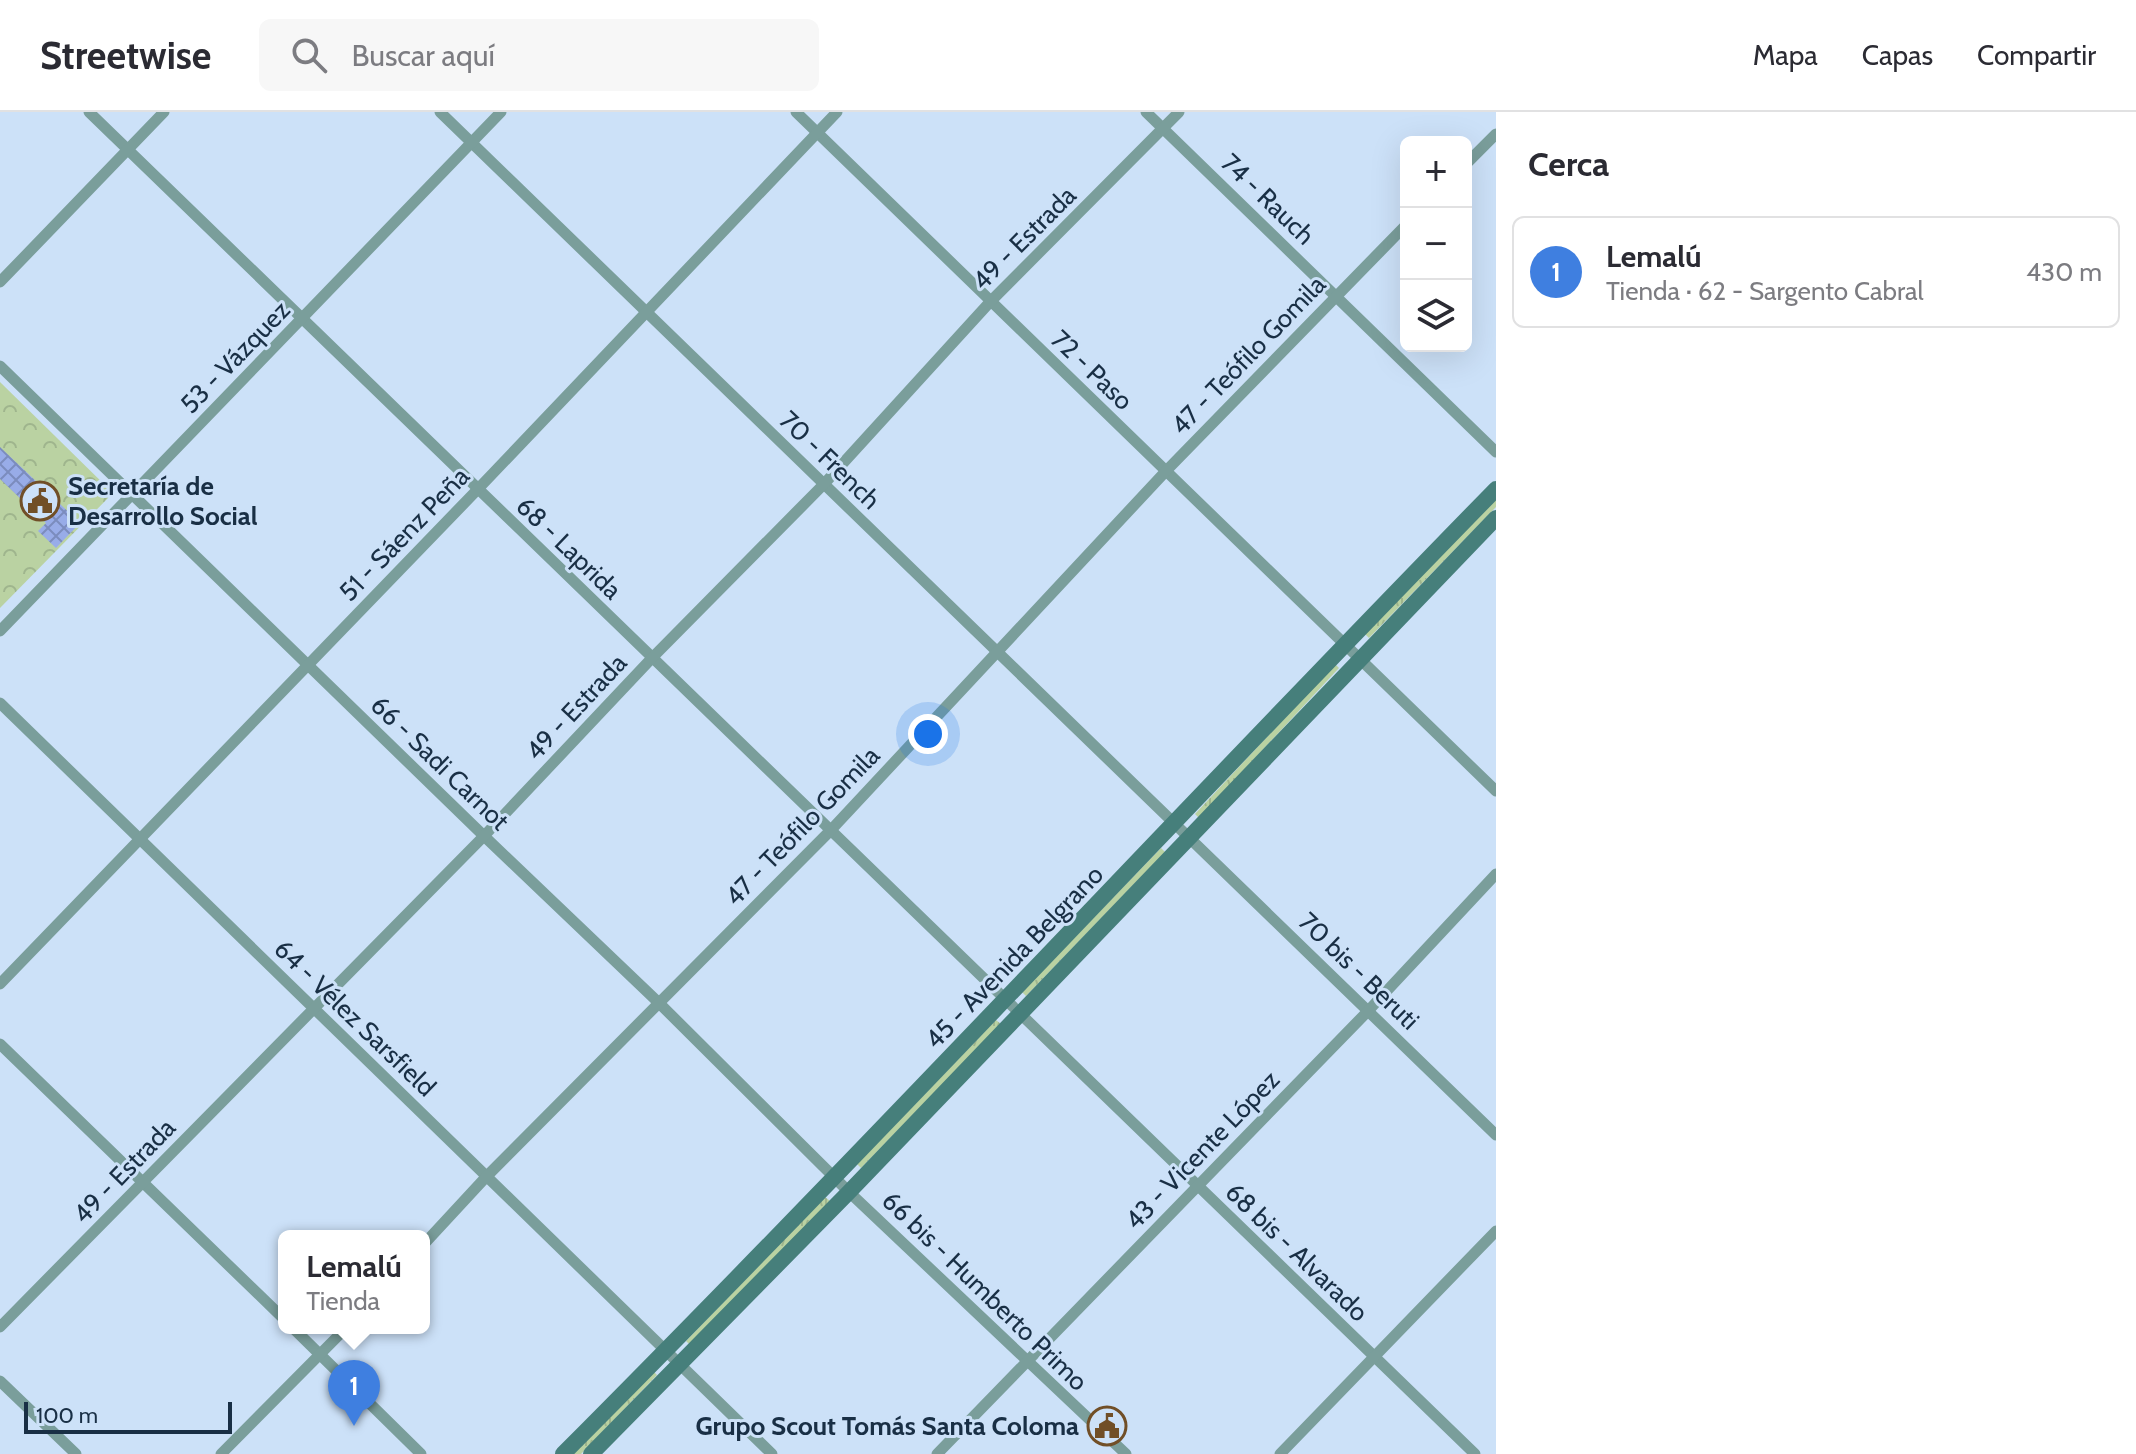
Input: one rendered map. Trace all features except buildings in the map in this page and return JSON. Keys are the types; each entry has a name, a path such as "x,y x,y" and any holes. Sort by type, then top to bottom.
{"main road":[{"name":"45 - Avenida Belgrano","path":"563,1454 1006,1001 1344,644 1496,489"},
{"name":"45 - Avenida Belgrano","path":"591,1454 849,1192 1496,518"}],"street":[{"name":"68 - Laprida","path":"89,112 1019,1015"},
{"path":"0,282 164,112"},
{"name":"70 - French","path":"440,112 1190,839"},
{"name":"53 - Vázquez","path":"0,631 501,112"},
{"name":"72 - Paso","path":"796,112 1496,791"},
{"name":"51 - Sáenz Peña","path":"0,984 837,112"},
{"name":"74 - Rauch","path":"1146,112 1496,452"},
{"name":"49 - Estrada","path":"0,1327 484,836 651,659 824,484 990,302 1179,112"},
{"path":"1472,158 1496,134"},
{"name":"47 - Teófilo Gomila","path":"430,1238 486,1177 831,830 1166,471 1400,231"},
{"name":"66 - Sadi Carnot","path":"0,366 659,1003 849,1192"},
{"name":"64 - Vélez Sarsfield","path":"0,703 772,1454"},
{"name":"70 bis - Beruti","path":"1190,839 1496,1135"},
{"name":"43 - Vicente López","path":"937,1454 1368,1011 1496,874"},
{"name":"68 bis - Alvarado","path":"1019,1015 1475,1454"},
{"path":"0,1044 278,1313"},
{"name":"66 bis - Humberto Primo","path":"849,1192 1126,1454"},
{"path":"1280,1454 1496,1231"},
{"path":"299,1334 421,1454"},
{"path":"221,1454 340,1334"},
{"path":"0,1381 76,1454"}],"green space":[{"path":"0,382 113,493 0,608"},
{"path":"1496,498 1496,507 1369,638 1365,634"},
{"path":"1335,664 1339,668 1199,818 1195,814"},
{"path":"1161,848 1165,852 1026,996 1022,992"},
{"path":"996,1020 1001,1024 861,1168 857,1164"},
{"path":"825,1197 830,1201 690,1345 686,1341"},
{"path":"653,1371 657,1375 581,1454 573,1454"}],"place":[{"name":"Secretaría de Desarrollo Social","path":"40,501"},
{"name":"Lemalú","path":"354,1426"},
{"name":"Grupo Scout Tomás Santa Coloma","path":"1107,1426"}]}
